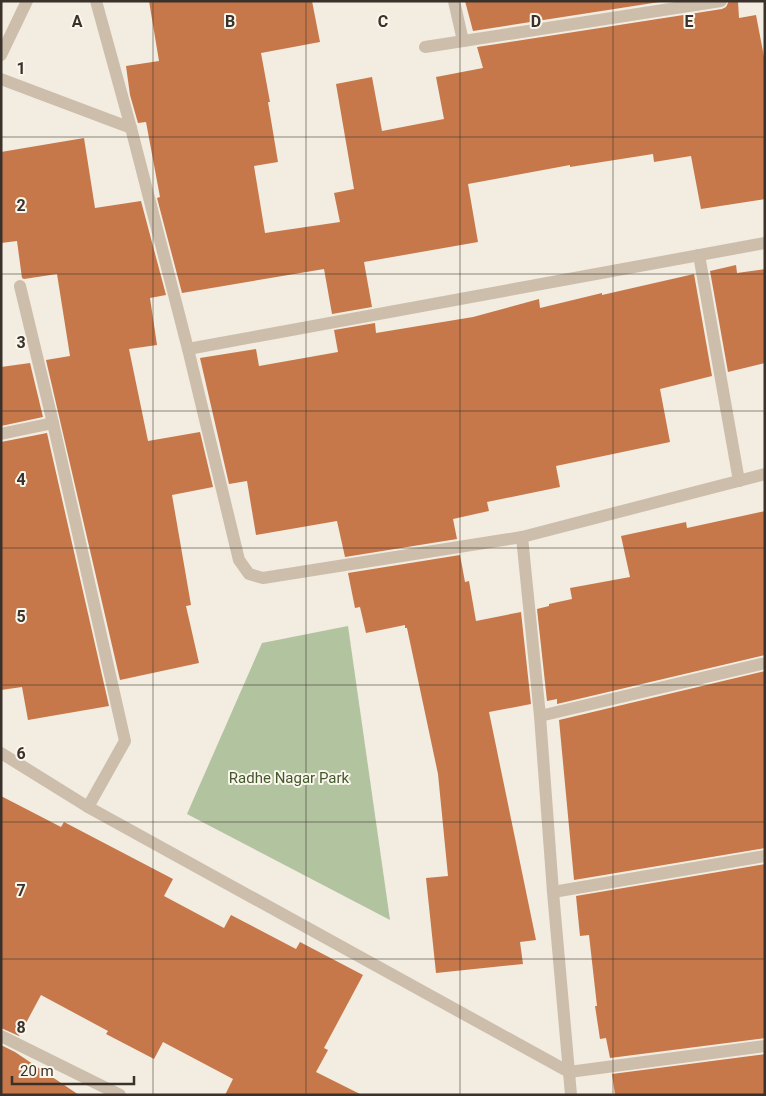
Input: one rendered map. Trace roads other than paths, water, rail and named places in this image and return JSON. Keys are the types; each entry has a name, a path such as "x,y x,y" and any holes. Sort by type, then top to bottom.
{"street":[{"path":"1,56 26,1"},
{"path":"96,1 188,349 239,560 249,574 262,578 522,537 765,474"},
{"path":"454,1 463,41"},
{"path":"425,47 721,1"},
{"path":"1,79 131,128"},
{"path":"188,349 765,243"},
{"path":"699,255 739,481"},
{"path":"20,286 125,741 88,807"},
{"path":"1,434 53,423"},
{"path":"522,537 540,716 571,1095"},
{"path":"540,716 765,663"},
{"path":"1,753 88,807 569,1072 765,1046"},
{"path":"553,892 765,856"},
{"path":"1,1036 120,1095"}],"park label":[{"name":"Radhe Nagar Park","path":"289,778"}]}
